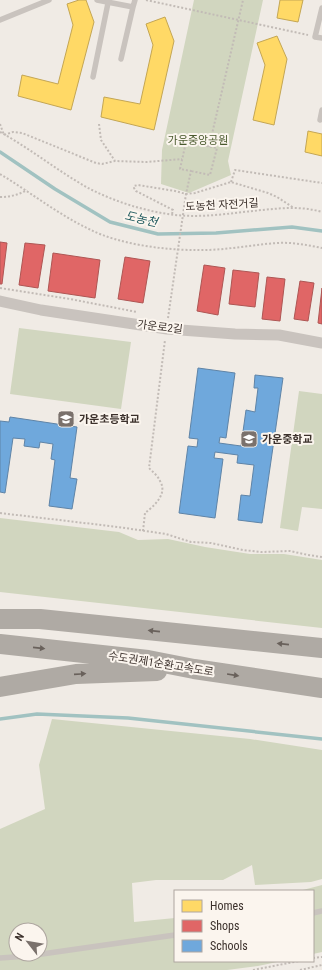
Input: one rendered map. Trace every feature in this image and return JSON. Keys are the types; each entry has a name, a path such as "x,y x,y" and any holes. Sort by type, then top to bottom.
{"highway":[{"path":"0,612 40,619 322,648"},
{"path":"0,619 40,619"},
{"name":"수도권제1순환고속도로","path":"0,644 148,660 194,669 322,688"},
{"path":"0,687 76,674 194,669"}],"street":[{"name":"가운로2길","path":"0,301 40,310 166,329 235,334 279,335 322,343"}],"lane":[{"path":"0,20 49,0"},
{"path":"97,0 133,7"},
{"path":"121,59 135,0"},
{"path":"92,77 108,3"},
{"path":"322,8 315,37 322,38"},
{"path":"320,120 322,110"},
{"path":"0,958 28,956 174,935"}],"path":[{"path":"146,0 315,37"},
{"path":"209,147 243,0"},
{"path":"0,124 4,134 13,132 22,133 96,163 102,164 115,161 147,162 182,159"},
{"path":"99,124 101,140 115,161"},
{"name":"도농천 자전거길","path":"0,132 17,141 95,191 112,199 134,206 172,214 199,216 294,208 322,212"},
{"path":"186,142 217,148 210,175 180,169 182,159 186,142"},
{"path":"231,182 235,170 322,183"},
{"path":"167,321 186,194 191,172"},
{"path":"0,174 62,214 92,230 117,239 160,248 196,250 278,243 322,248"},
{"path":"172,214 173,210 136,191 134,186 138,185 175,190 186,194 195,193 231,182 268,193 294,208"},
{"path":"0,197 18,195 27,190"},
{"path":"0,288 138,312"},
{"path":"142,530 145,513 159,501 162,491 161,481 149,468 165,339"},
{"path":"0,513 142,530 166,534 191,542 243,550 261,552 290,551 322,557"},
{"path":"253,970 295,962"},
{"path":"300,970 322,964"}],"green space":[{"name":"가운중앙공원","path":"194,0 263,0 228,161 231,175 189,193 161,184 162,150"},
{"path":"19,328 131,342 121,409 10,394"},
{"path":"299,391 322,394 322,509 302,507 298,531 280,528"},
{"path":"0,518 119,532 138,540 168,539 205,547 250,554 284,554 322,560 322,628 0,592"},
{"path":"52,719 250,739 322,750 322,879 311,882 255,885 252,865 223,880 156,880 132,883 134,922 174,918 174,962 277,962 227,970 0,970 0,829 45,809 39,765"},
{"path":"322,885 322,952 314,954 314,890 303,890"}],"building: Homes":[{"path":"79,0 86,0 94,22 71,110 18,96 22,75 58,84 73,25 67,4"},
{"path":"280,0 303,0 298,22 277,18"},
{"path":"165,17 174,41 154,130 101,117 104,97 140,104 153,45 146,24"},
{"path":"277,36 287,59 274,125 253,120 265,65 257,43"},
{"path":"308,131 322,134 322,156 305,152"}],"building: Shops":[{"path":"0,242 7,243 2,284 0,284"},
{"path":"25,243 45,245 38,288 19,285"},
{"path":"53,253 100,260 95,298 48,291"},
{"path":"125,257 150,261 143,303 118,299"},
{"path":"204,265 225,268 218,315 197,311"},
{"path":"233,270 259,273 255,307 229,304"},
{"path":"267,277 285,279 280,321 262,319"},
{"path":"300,281 314,283 308,321 294,319"},
{"path":"322,288 322,324 318,323"}],"building: Schools":[{"path":"198,368 235,373 226,438 220,437 219,443 241,446 246,410 255,412 258,388 254,388 255,375 283,378 262,523 238,520 241,495 250,496 254,465 237,463 238,455 215,452 214,458 223,459 215,518 179,513 188,446 197,447 198,439 189,438"},
{"path":"10,417 77,427 70,478 77,479 72,509 49,506 55,460 51,459 53,444 40,442 39,448 24,446 25,439 13,438 5,493 0,492 0,421 9,422"}],"waterway":[{"name":"도농천","path":"0,152 55,189 110,222 158,234 216,233 292,227 322,231"},
{"path":"0,719 37,714 128,718 322,739"}],"place":[{"name":"가운초등학교","path":"66,419"},
{"name":"가운중학교","path":"249,439"}]}
